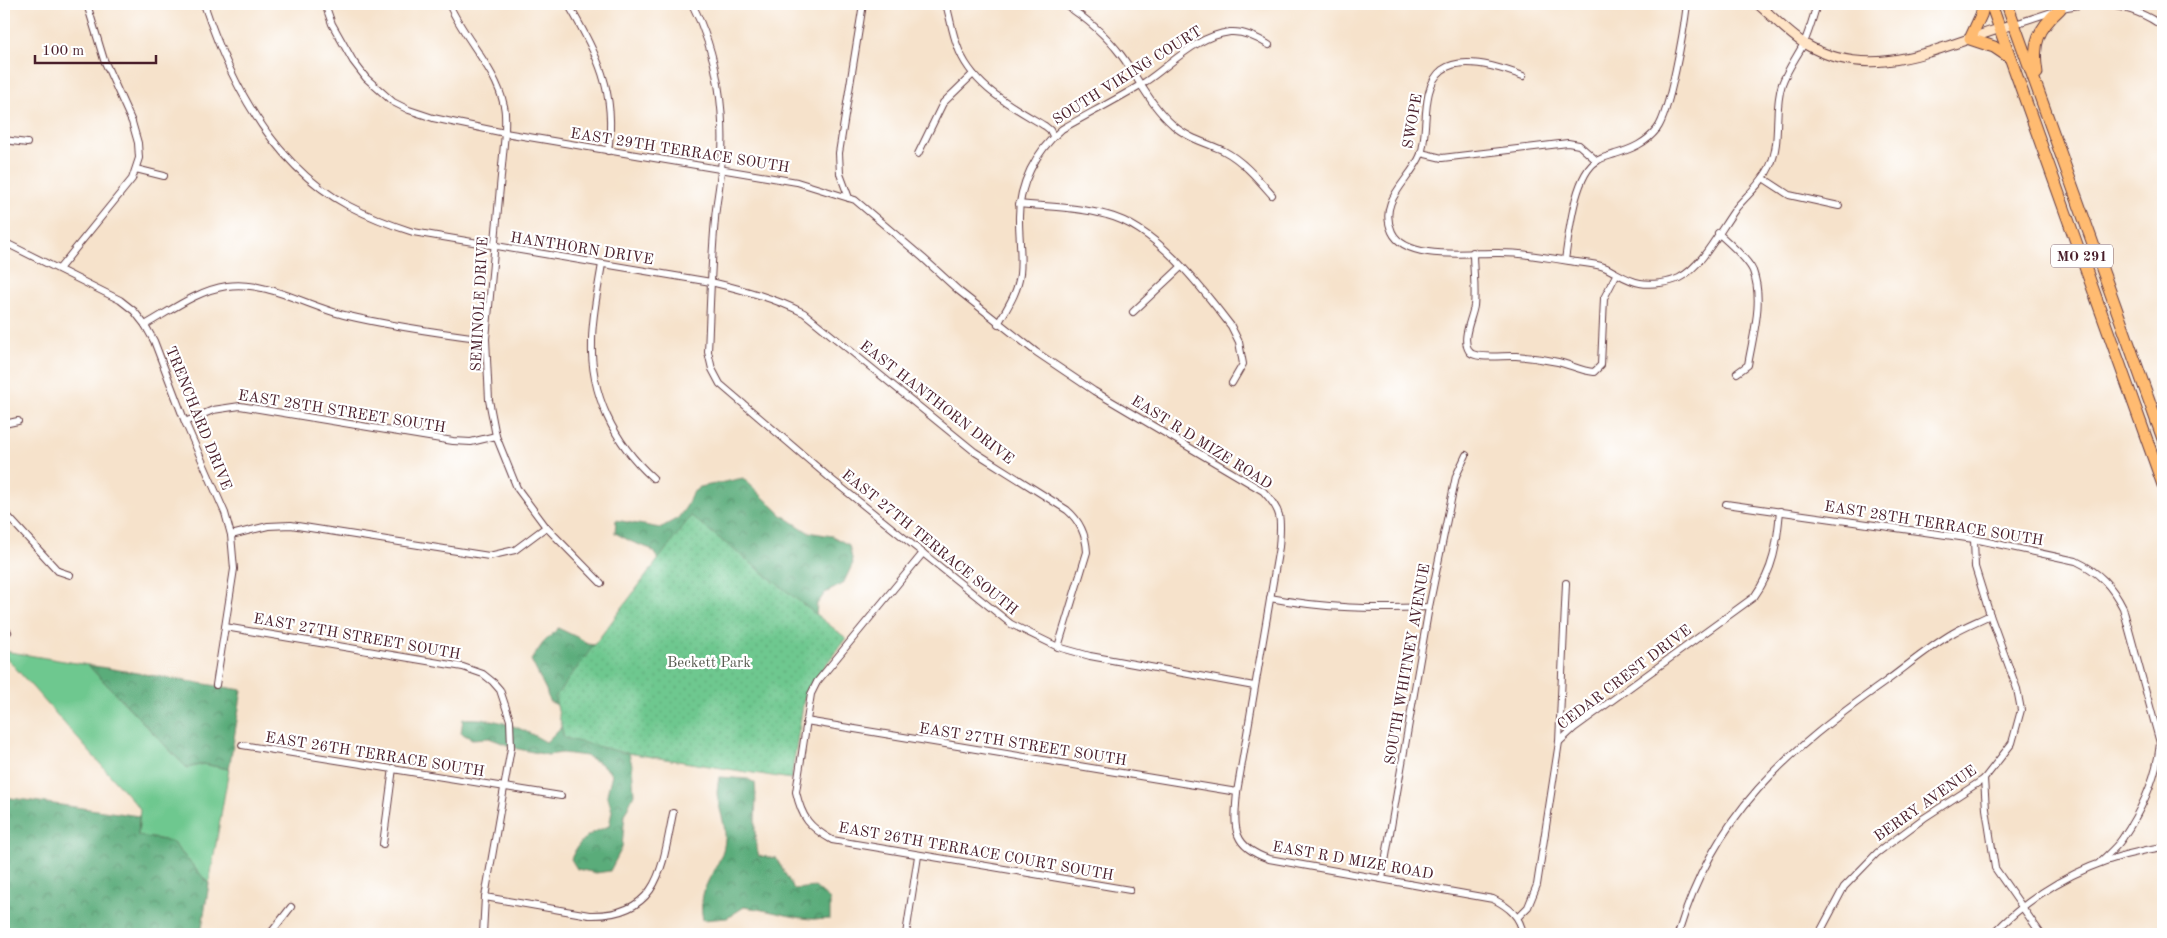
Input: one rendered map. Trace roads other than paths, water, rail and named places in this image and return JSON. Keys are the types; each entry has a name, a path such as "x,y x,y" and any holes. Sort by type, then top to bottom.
{"highway":[{"path":"1984,4 1970,39 1994,47 2010,58"},
{"name":"MO 291","path":"1991,4 2163,485"},
{"name":"MO 291","path":"2007,4 2163,440"},
{"path":"2041,97 2036,60 2036,44 2046,22 2060,9"}],"main road":[{"path":"1758,4 1804,43 1850,61 1874,63 1913,57 2015,24"}],"street":[{"path":"59,269 132,179 139,158 138,143 132,122 104,60 87,4"},
{"name":"HANTHORN DRIVE","path":"204,4 214,36 237,84 256,117 298,167 327,192 349,206 383,222 406,229 494,246 711,282"},
{"name":"EAST 29TH TERRACE SOUTH","path":"325,4 332,24 353,61 366,78 393,102 409,110 434,118 505,132 797,182 850,198"},
{"name":"SEMINOLE DRIVE","path":"449,4 455,18 498,85 504,107 505,132 486,339 489,400 496,436 517,488 546,527 602,583"},
{"path":"568,4 591,43 602,70 611,112 611,134 608,151"},
{"name":"EAST 27TH TERRACE SOUTH","path":"692,4 701,21 710,46 716,72 722,120 721,170 715,217 708,352 712,369 720,384 832,479 1011,624 1058,647 1090,656 1254,686"},
{"path":"850,198 840,174 839,153 863,4"},
{"path":"946,4 957,45 973,74 992,93 1045,126 1053,136"},
{"path":"1064,4 1084,17 1106,37 1121,55 1154,107 1174,127 1191,137 1226,152 1247,168 1272,195"},
{"path":"1565,260 1573,214 1586,173 1596,161 1638,146 1646,141 1658,127 1669,96 1687,4"},
{"path":"1616,275 1604,298 1601,365 1594,372 1581,371 1560,362 1531,357 1505,355 1479,357 1473,355 1468,350 1465,340 1474,304 1473,252 1510,253 1565,260 1606,268 1616,275 1640,283 1664,282 1679,278 1695,266 1718,233 1770,167 1777,146 1776,111 1779,92 1804,43 1817,4"},
{"path":"2015,24 2060,9 2085,4"},
{"path":"2104,4 2141,13 2163,27"},
{"name":"SOUTH VIKING COURT","path":"998,324 1014,295 1020,276 1020,204 1024,185 1034,160 1053,136 1140,85 1163,70 1190,48 1214,36 1235,32 1257,38 1269,45"},
{"name":"SWOPE","path":"1473,252 1431,253 1415,250 1401,243 1392,232 1388,211 1394,194 1407,178 1421,153 1429,91 1443,69 1466,62 1506,69 1523,76"},
{"path":"918,154 944,103 973,74"},
{"path":"4,94 4,120"},
{"path":"4,140 27,143"},
{"path":"1421,153 1442,158 1568,143 1579,145 1596,161"},
{"path":"136,169 164,176"},
{"path":"1763,178 1789,195 1839,206"},
{"name":"EAST R D MIZE ROAD","path":"850,198 855,200 998,324 1094,391 1263,491 1274,502 1281,518 1279,547 1237,792 1235,826 1243,846 1252,853 1269,859 1493,899 1502,903 1518,917"},
{"path":"1020,204 1108,215 1137,227 1154,239 1222,314 1239,342 1243,364 1232,383"},
{"path":"1718,233 1752,270 1757,292 1756,316 1748,365 1737,373"},
{"name":"TRENCHARD DRIVE","path":"4,242 120,300 134,311 145,325 225,513 231,535 234,569 216,685"},
{"path":"602,264 592,340 597,385 604,410 616,433 634,460 653,478"},
{"path":"1133,312 1181,267"},
{"name":"EAST HANTHORN DRIVE","path":"711,282 758,293 804,313 975,452 1007,474 1050,498 1076,518 1084,534 1087,552 1058,647"},
{"path":"145,325 194,297 226,286 240,284 264,288 344,315 486,339"},
{"name":"EAST 28TH STREET SOUTH","path":"186,422 213,410 240,406 452,441 471,442 496,436"},
{"path":"4,424 18,422"},
{"name":"SOUTH WHITNEY AVENUE","path":"1382,879 1429,607 1456,476 1466,455"},
{"name":"EAST 28TH TERRACE SOUTH","path":"1726,504 1974,539 2076,561 2092,569 2105,580 2120,602 2160,743 2159,756 2152,782 2136,817 2121,840 2100,862"},
{"name":"CEDAR CREST DRIVE","path":"1518,917 1528,907 1537,886 1559,742 1574,728 1754,597 1766,581 1772,563 1780,511"},
{"path":"4,512 58,571 70,575"},
{"path":"231,535 268,526 291,525 489,556 514,550 546,527"},
{"name":"BERRY AVENUE","path":"1819,934 1844,887 1877,853 1924,818 1984,779 2012,743 2020,710 2017,689 1975,567 1974,539"},
{"name":"EAST 26TH TERRACE COURT SOUTH","path":"923,553 817,682 811,694 796,792 800,808 814,830 832,840 918,856 1130,890"},
{"path":"1559,742 1566,583"},
{"path":"1270,598 1306,605 1351,609 1429,607"},
{"path":"1678,934 1688,902 1710,854 1735,816 1771,774 1814,736 1865,696 1952,634 1990,615"},
{"name":"EAST 27TH STREET SOUTH","path":"225,627 464,667 483,674 493,682 503,697 510,720 511,748 504,788"},
{"name":"EAST 27TH STREET SOUTH","path":"806,721 1237,792"},
{"name":"EAST 26TH TERRACE SOUTH","path":"242,745 561,796"},
{"path":"383,844 392,768"},
{"path":"1984,779 1986,809 1995,868 2042,934"},
{"path":"483,934 486,897 504,788"},
{"path":"486,897 589,915 604,916 624,911 641,901 657,881 662,869 673,813"},
{"path":"1993,934 2021,907 2050,887 2100,862 2163,847"},
{"path":"906,934 918,856"},
{"path":"270,934 290,908"},
{"path":"1518,917 1523,934"}],"park label":[{"name":"Beckett Park","path":"709,662"}]}
